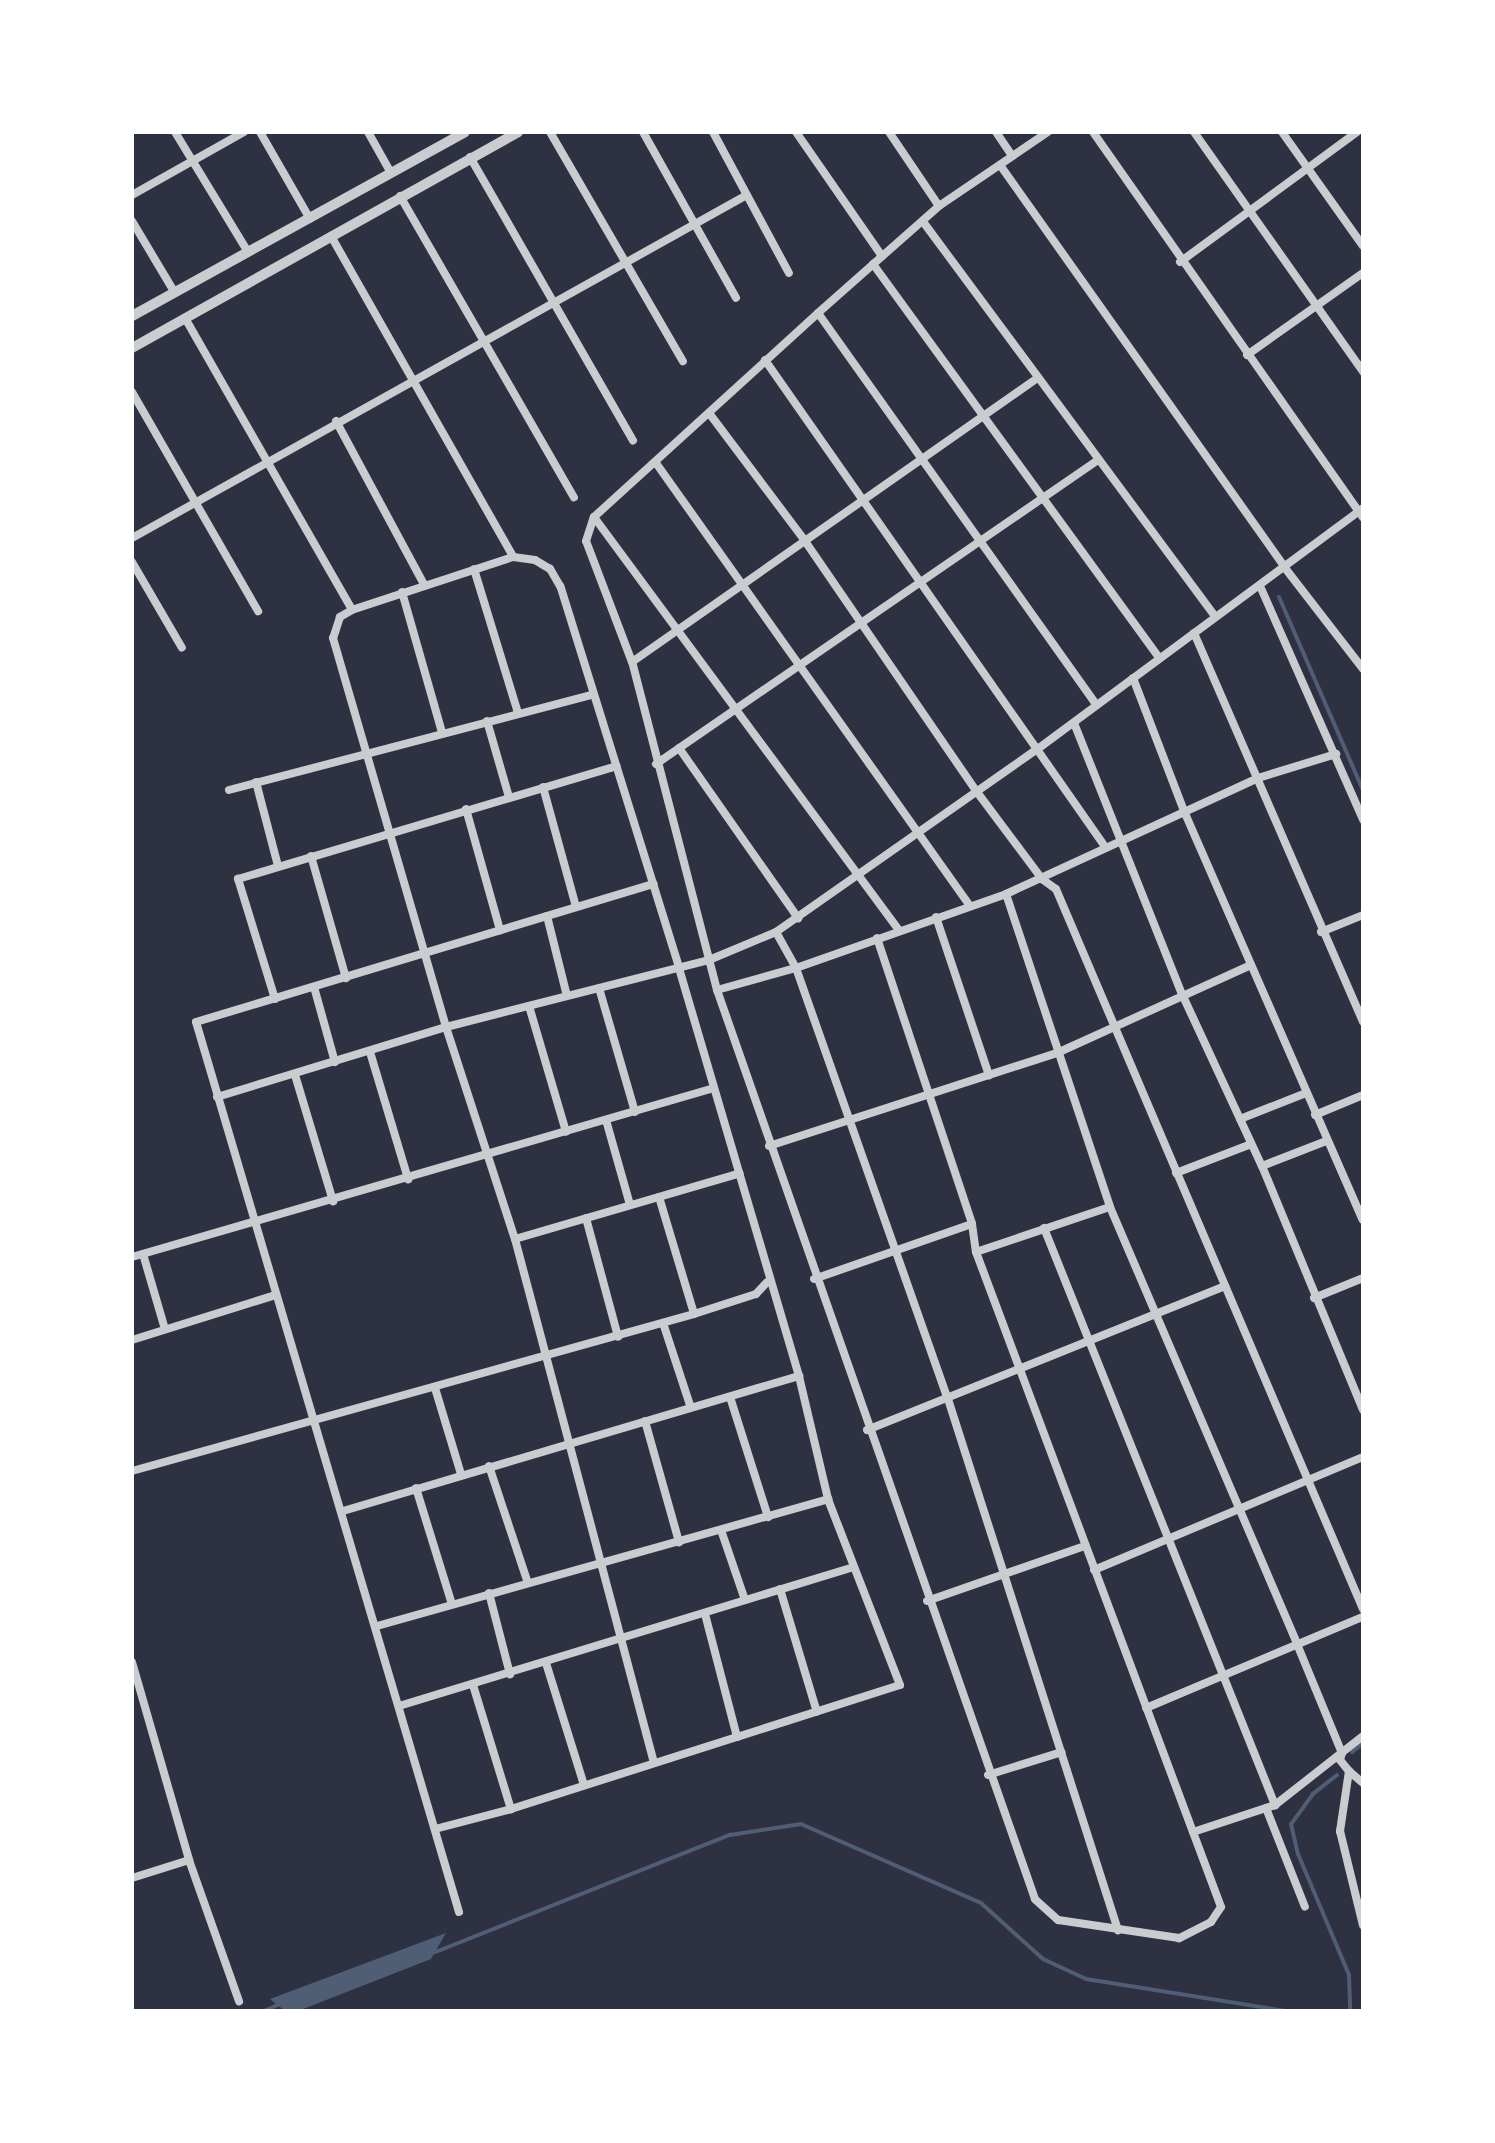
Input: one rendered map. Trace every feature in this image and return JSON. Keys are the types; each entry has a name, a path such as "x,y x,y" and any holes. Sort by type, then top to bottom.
{"street":[{"path":"175,132 248,252"},
{"path":"132,195 244,132"},
{"path":"260,132 310,219"},
{"path":"368,132 391,173"},
{"path":"550,132 683,361"},
{"path":"643,132 736,298"},
{"path":"713,132 789,273"},
{"path":"796,132 882,256"},
{"path":"889,132 939,206"},
{"path":"996,132 1012,156"},
{"path":"877,938 972,1224 976,1252 1221,1907 1211,1922 1179,1938 1058,1920 1035,1899 988,1775 814,1279 706,961 632,662 586,541 594,517 882,256 924,223 939,206 1048,132"},
{"path":"217,1097 446,1027 706,961 776,932 1074,723 1159,657 1362,512 1180,262 1093,132"},
{"path":"1194,132 1363,372"},
{"path":"1282,132 1363,246"},
{"path":"1180,262 1357,132"},
{"path":"132,316 460,133"},
{"path":"132,348 513,133"},
{"path":"470,157 633,440"},
{"path":"1000,165 1285,568 1363,669"},
{"path":"132,538 336,421 486,343 747,195"},
{"path":"400,196 574,497"},
{"path":"132,221 175,293"},
{"path":"924,223 1216,617"},
{"path":"331,236 513,557"},
{"path":"873,264 1159,657"},
{"path":"1247,355 1363,273"},
{"path":"818,313 1097,705"},
{"path":"185,318 352,610"},
{"path":"765,360 1106,848"},
{"path":"632,662 864,502 983,413 1038,378"},
{"path":"132,392 258,611"},
{"path":"709,413 805,541 977,792 1042,879 1056,889 1363,1609"},
{"path":"336,421 425,586"},
{"path":"656,764 922,584 1040,496 1098,460"},
{"path":"656,463 970,906"},
{"path":"594,517 681,629 898,929"},
{"path":"654,1763 605,1564 515,1239 446,1027 334,627 352,610 513,557 535,560 550,569 684,966 767,1282 799,1376 828,1499 851,1568"},
{"path":"132,562 182,648"},
{"path":"474,569 518,713"},
{"path":"1260,586 1363,820"},
{"path":"402,592 442,732"},
{"path":"1194,633 1321,932 1363,1022"},
{"path":"1133,678 1184,811 1363,1220"},
{"path":"229,790 368,751 592,695"},
{"path":"487,721 509,797"},
{"path":"1074,723 1182,994 1262,1166 1314,1298 1363,1410"},
{"path":"679,748 798,918"},
{"path":"717,990 796,968 898,929 1006,894 1258,778 1336,754"},
{"path":"275,999 238,879 617,766"},
{"path":"256,782 278,866"},
{"path":"543,787 576,907"},
{"path":"466,809 500,930"},
{"path":"311,856 346,978"},
{"path":"459,1912 377,1626 313,1421 196,1022 654,884"},
{"path":"1006,894 1110,1207 1153,1316 1297,1644 1342,1753 1340,1760 1363,1783"},
{"path":"1321,932 1363,915"},
{"path":"547,916 567,996"},
{"path":"936,917 989,1075"},
{"path":"776,932 796,968 948,1399 1118,1930"},
{"path":"769,1146 1057,1053 1112,1024 1251,965"},
{"path":"314,987 335,1062"},
{"path":"599,988 635,1112"},
{"path":"529,1006 566,1132"},
{"path":"370,1052 408,1179"},
{"path":"295,1075 333,1201"},
{"path":"132,1257 714,1088"},
{"path":"1240,1119 1306,1093"},
{"path":"1315,1115 1363,1095"},
{"path":"606,1120 630,1205"},
{"path":"1262,1166 1326,1141"},
{"path":"1176,1173 1251,1144"},
{"path":"515,1239 740,1173"},
{"path":"659,1197 694,1314"},
{"path":"976,1252 1110,1207"},
{"path":"586,1218 618,1337"},
{"path":"814,1279 972,1224"},
{"path":"1044,1228 1223,1676 1305,1907"},
{"path":"143,1254 165,1329"},
{"path":"1314,1298 1363,1278"},
{"path":"132,1471 618,1337 756,1294 767,1282"},
{"path":"867,1430 1225,1286"},
{"path":"132,1340 276,1295"},
{"path":"663,1323 691,1408"},
{"path":"343,1511 570,1441 799,1376"},
{"path":"435,1388 461,1474"},
{"path":"730,1397 768,1517"},
{"path":"645,1421 679,1542"},
{"path":"1094,1570 1363,1457"},
{"path":"489,1466 528,1583"},
{"path":"416,1488 452,1604"},
{"path":"377,1626 828,1499"},
{"path":"721,1530 745,1600"},
{"path":"927,1601 1085,1546"},
{"path":"399,1706 851,1568 860,1572 900,1685 511,1809 435,1829"},
{"path":"780,1589 817,1712"},
{"path":"489,1593 510,1674"},
{"path":"705,1614 737,1737"},
{"path":"1146,1708 1363,1617"},
{"path":"132,1662 136,1693 189,1860 239,2001"},
{"path":"546,1663 584,1785"},
{"path":"473,1685 511,1809"},
{"path":"1193,1832 1271,1806 1363,1736"},
{"path":"988,1775 1062,1752"},
{"path":"1349,1771 1340,1831 1363,1925"},
{"path":"132,1878 189,1860"},
{"path":"1353,1892 1363,1889"}],"water":[{"path":"446,1933 431,1959 298,2011 285,2011 270,1999"}],"waterway":[{"path":"1279,597 1363,790"},
{"path":"1352,1752 1363,1743"},
{"path":"1337,1775 1313,1794 1291,1824 1298,1854 1349,1975 1350,2011"},
{"path":"433,1953 730,1835 801,1824 981,1903 1043,1959 1086,1979 1286,2011"},
{"path":"264,2011 280,2004"}]}
